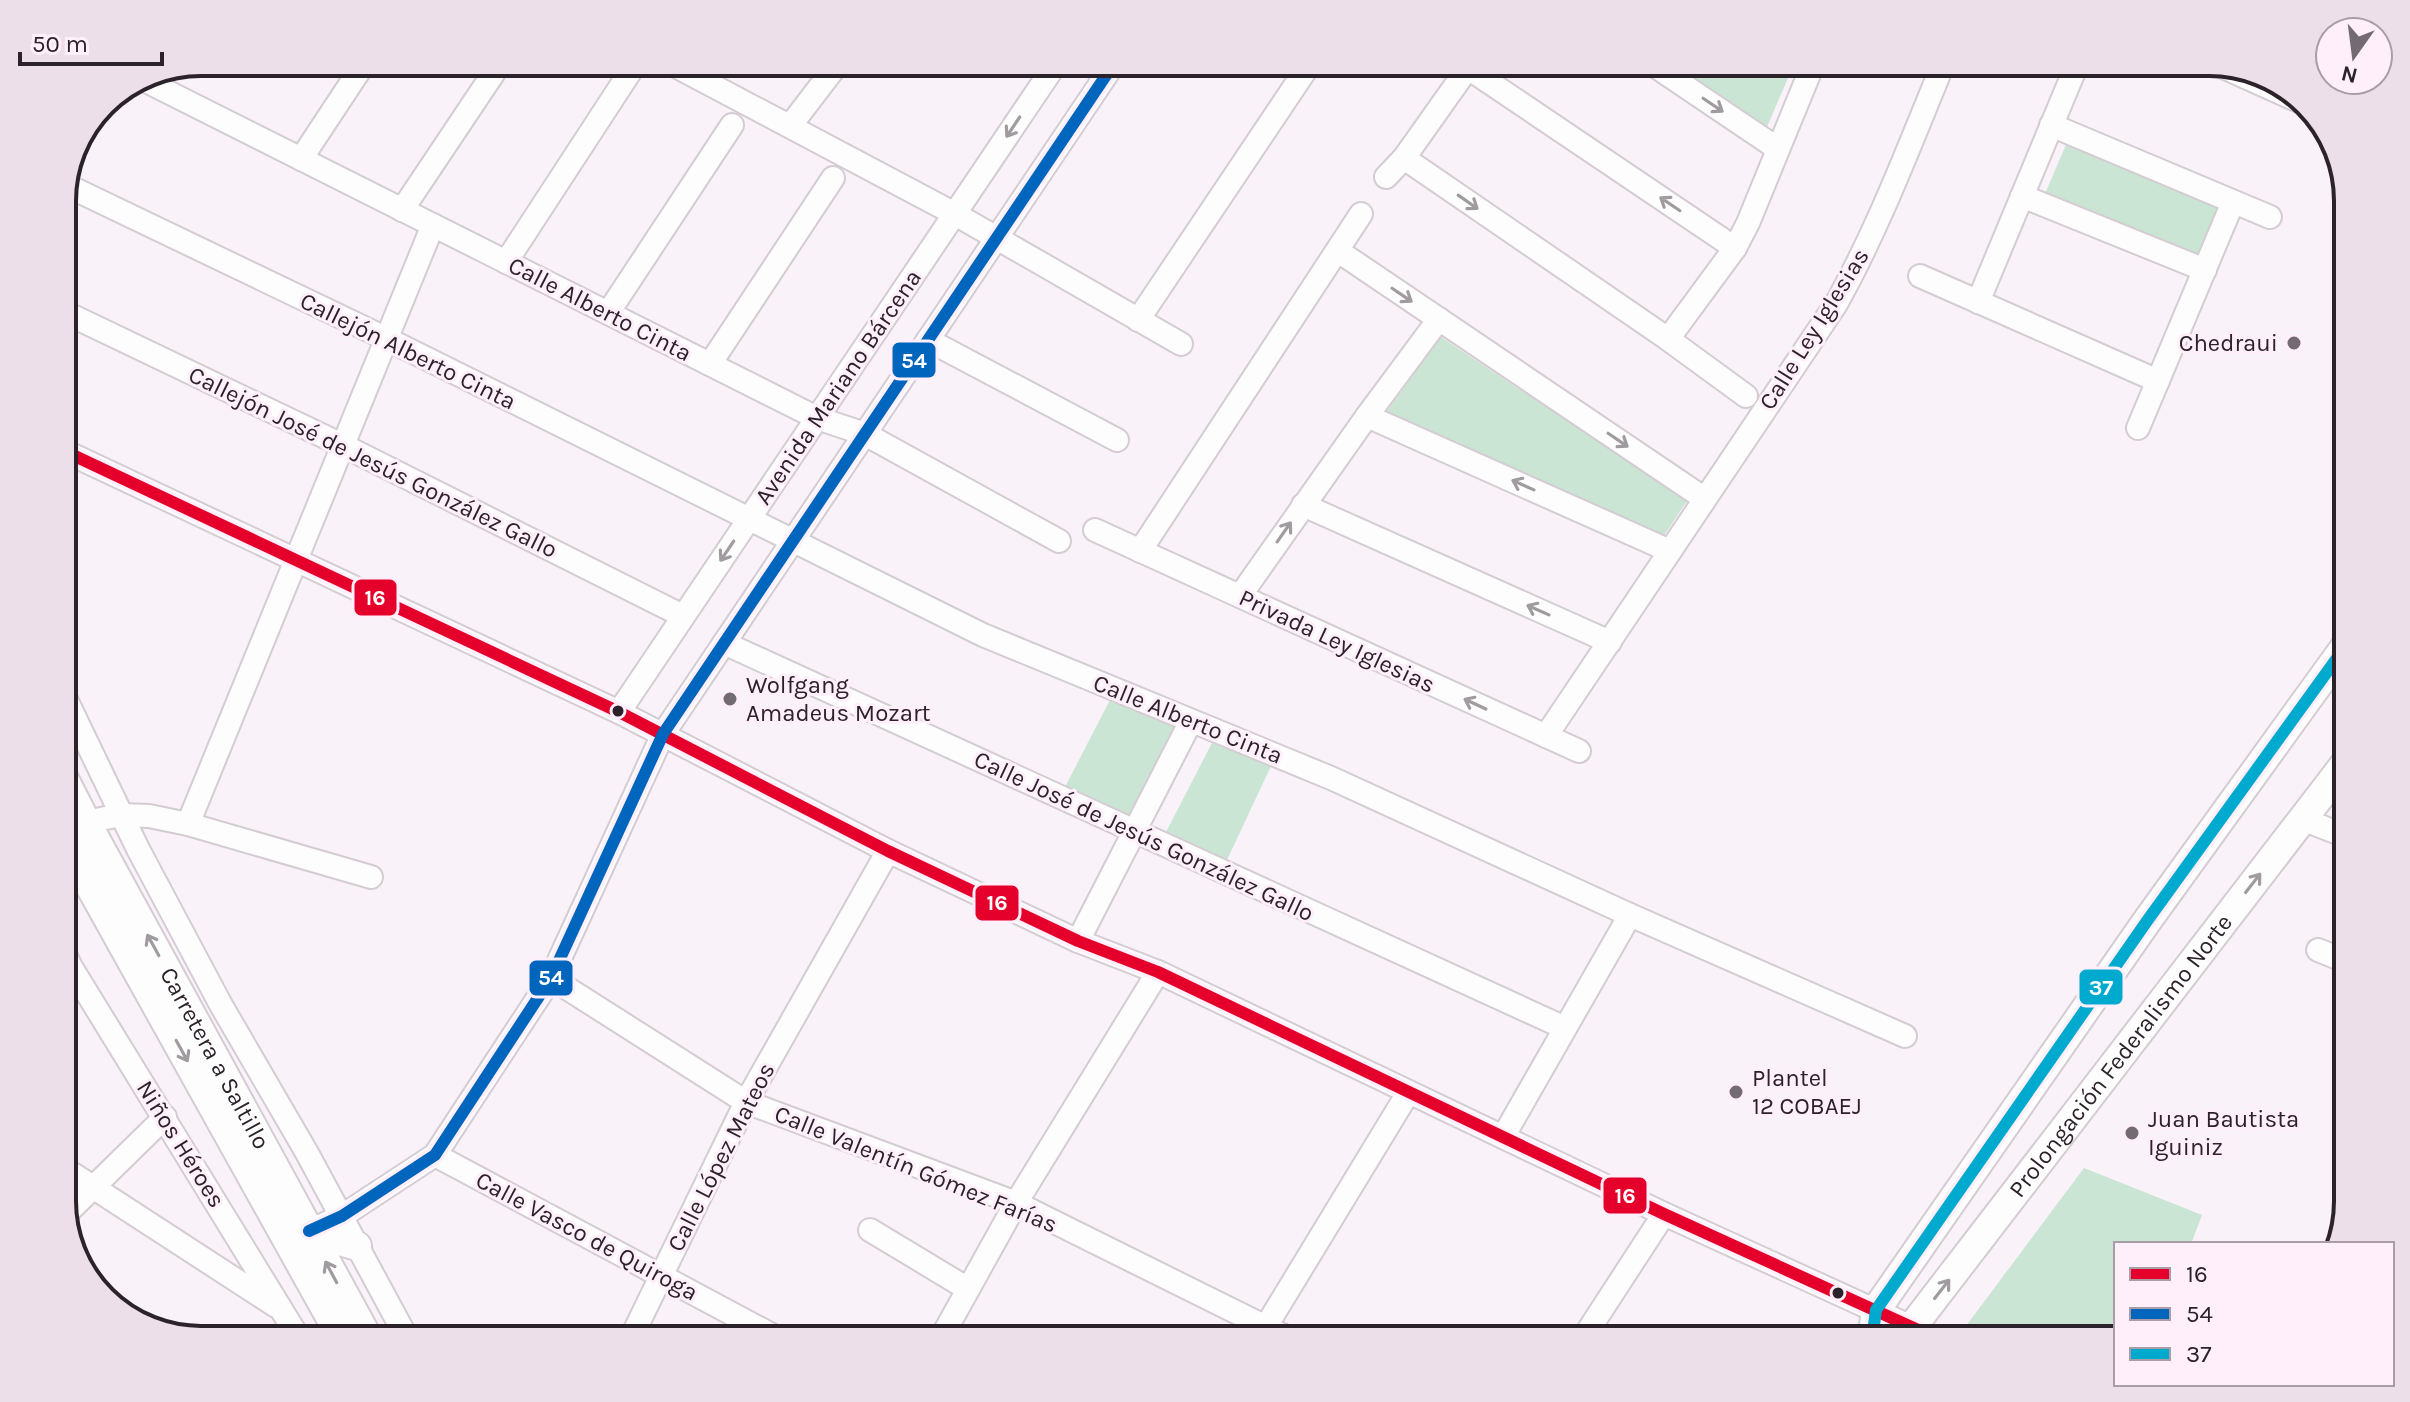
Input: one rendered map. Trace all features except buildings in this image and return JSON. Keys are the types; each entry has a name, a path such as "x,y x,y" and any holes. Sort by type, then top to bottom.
{"main road":[{"name":"Prolongación Federalismo Norte","path":"1874,1326 1876,1310 2147,921 2334,662"},
{"name":"Prolongación Federalismo Norte","path":"1913,1326 2334,778"},
{"name":"Carretera a Saltillo","path":"76,832 310,1232 361,1326"},
{"name":"Carretera a Saltillo","path":"76,833 336,1326"},
{"path":"310,1232 357,1246"}],"street":[{"path":"301,159 356,76"},
{"path":"402,210 492,76"},
{"path":"506,262 627,76"},
{"path":"695,76 997,237 1181,344"},
{"path":"790,126 828,76"},
{"name":"Avenida Mariano Bárcena","path":"619,712 1048,76"},
{"name":"Avenida Mariano Bárcena","path":"435,1155 551,978 663,734 1106,76"},
{"path":"1138,320 1302,76"},
{"path":"1386,177 1404,158 1462,76"},
{"path":"1486,76 1735,248"},
{"path":"1670,76 1778,149"},
{"path":"1668,339 1735,248 1808,76"},
{"name":"Calle Ley Iglesias","path":"1546,736 1836,304 1859,263 1938,76"},
{"path":"1978,302 2072,76"},
{"name":"Calle Alberto Cinta","path":"155,86 817,418 865,434 1059,541"},
{"path":"608,313 732,125"},
{"path":"2051,125 2270,217"},
{"path":"1404,158 1746,396"},
{"path":"710,364 833,178"},
{"name":"Callejón Alberto Cinta","path":"76,190 387,339 749,519"},
{"path":"2022,196 2205,270"},
{"path":"2138,428 2233,202"},
{"path":"1140,551 1361,214"},
{"path":"188,824 433,225"},
{"path":"1338,251 1705,499"},
{"path":"1920,276 2158,381"},
{"name":"Callejón José de Jesús González Gallo","path":"76,318 344,446 683,616"},
{"path":"1240,596 1439,319"},
{"path":"928,340 1117,440"},
{"path":"1367,416 1670,551"},
{"path":"76,457 619,712 888,851 1078,941 1158,972 1664,1214 1910,1326"},
{"path":"1303,505 1610,642"},
{"name":"Calle Alberto Cinta","path":"749,519 983,635 1331,778 1905,1036"},
{"name":"Privada Ley Iglesias","path":"1095,530 1579,751"},
{"name":"Calle José de Jesús González Gallo","path":"724,643 1565,1028"},
{"path":"76,720 121,815 221,1005 342,1216 400,1326"},
{"path":"1078,941 1191,721"},
{"path":"76,828 121,815 149,816 188,824 371,877"},
{"path":"2302,819 2334,832"},
{"name":"Calle López Mateos","path":"637,1326 746,1102 888,851"},
{"path":"1503,1137 1630,915"},
{"path":"2318,950 2334,956"},
{"path":"948,1326 1016,1203 1158,972"},
{"name":"Niños Héroes","path":"76,975 292,1326"},
{"name":"Calle Valentín Gómez Farías","path":"551,978 746,1102 1016,1203 1247,1326"},
{"path":"1267,1326 1408,1093"},
{"path":"76,1204 165,1117"},
{"path":"310,1232 342,1216 435,1155"},
{"name":"Calle Vasco de Quiroga","path":"435,1155 755,1326"},
{"path":"76,1176 284,1311"},
{"path":"1591,1326 1664,1214"},
{"path":"870,1230 968,1289"}],"green space":[{"path":"1685,76 1789,76 1766,129"},
{"path":"2068,140 2223,204 2199,260 2044,196"},
{"path":"1441,337 1687,501 1663,537 1385,414"},
{"path":"1110,700 1176,727 1129,819 1064,789"},
{"path":"1212,743 1271,766 1226,862 1165,834"},
{"path":"2084,1168 2202,1215 2192,1242 2114,1242 2114,1326 1966,1326"}],"transit line":[{"name":"54","path":"309,1231 342,1216 435,1155 551,978 663,734 1106,76"},
{"name":"16","path":"76,457 619,712 888,851 1078,941 1158,972 1664,1214 1909,1326"},
{"name":"37","path":"1874,1326 1876,1310 2147,921 2334,662"}],"place":[{"name":"Chedraui","path":"2294,343"},
{"name":"Wolfgang Amadeus Mozart","path":"730,699"},
{"name":"Plantel 12 COBAEJ","path":"1736,1092"},
{"name":"Juan Bautista Iguiniz","path":"2132,1133"}]}
